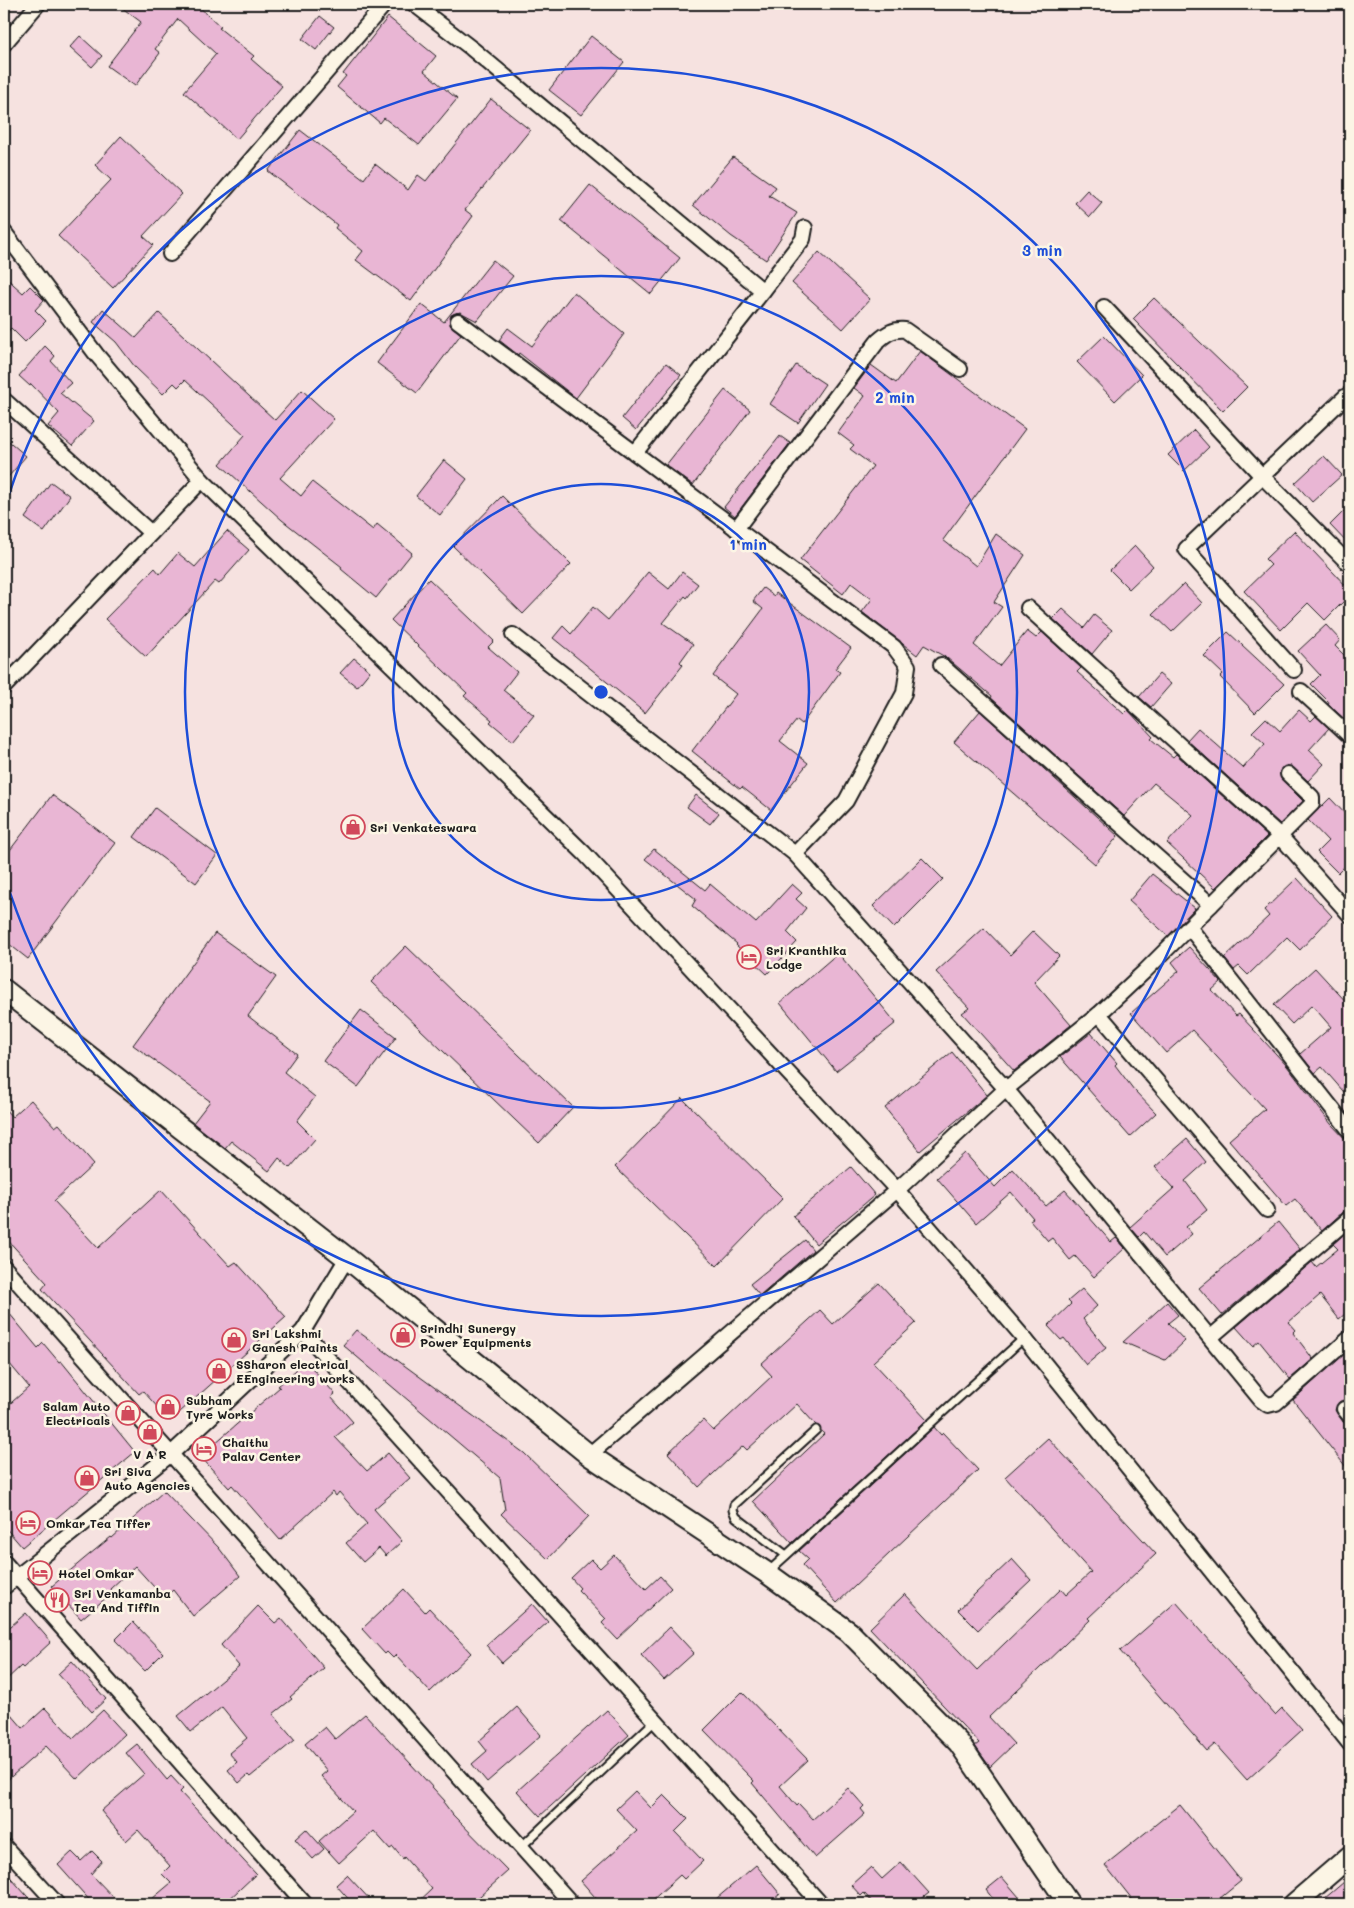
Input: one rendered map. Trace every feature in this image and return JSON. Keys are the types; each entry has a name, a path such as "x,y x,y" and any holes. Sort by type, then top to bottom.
{"street":[{"path":"4,44 38,4"},
{"path":"170,254 385,4"},
{"path":"414,4 471,48 763,292"},
{"path":"635,453 763,292 803,239 805,228"},
{"path":"4,232 96,354 202,480 584,853 897,1190 1024,1338 1350,1744"},
{"path":"1104,307 1261,475 1350,565"},
{"path":"458,321 894,647 908,666 904,693 846,801 795,854"},
{"path":"736,529 878,341 886,334 896,330 905,330 960,369"},
{"path":"1294,670 1186,549 1261,475 1345,396 1350,394"},
{"path":"4,400 151,533"},
{"path":"4,687 202,480"},
{"path":"1028,608 1280,836 1350,915"},
{"path":"513,635 795,854 1006,1089 1261,1400 1268,1405 1276,1403 1350,1338"},
{"path":"941,665 1211,905"},
{"path":"1301,690 1350,736"},
{"path":"589,1455 897,1190 1006,1089 1099,1014 1189,927 1312,804 1314,800 1288,774"},
{"path":"1189,927 1350,1131"},
{"path":"4,990 348,1258 589,1455 766,1573 849,1632 958,1743 1069,1904"},
{"path":"1099,1014 1267,1210"},
{"path":"1211,1337 1350,1218"},
{"path":"4,1586 171,1454 303,1331 348,1258"},
{"path":"4,1267 572,1904"},
{"path":"303,1331 821,1904"},
{"path":"4,1562 305,1904"},
{"path":"4,1846 57,1904"},
{"path":"1294,1904 1350,1856"}],"lane":[{"path":"766,1573 1024,1338"},
{"path":"786,1555 736,1517 733,1510 734,1505 816,1430"},
{"path":"521,1847 656,1720"}],"building":[{"path":"117,4 196,4 221,27 219,28 254,56 251,59 282,86 237,139 184,92 216,54 178,19 155,49 160,53 135,86 107,66 141,22"},
{"path":"320,16 334,27 316,50 302,39"},
{"path":"388,17 436,56 424,71 457,99 419,145 384,118 380,123 337,87 346,76 343,74"},
{"path":"80,36 102,56 92,67 70,47"},
{"path":"591,36 624,62 581,115 549,90"},
{"path":"491,99 530,130 465,210 473,216 411,301 356,260 363,251 335,228 337,225 268,171 300,130 364,179 375,164 408,190 418,175 426,181"},
{"path":"121,136 182,194 143,236 153,245 113,288 58,236 111,180 95,165"},
{"path":"733,157 776,187 769,196 797,213 766,260 731,236 693,205"},
{"path":"590,185 680,258 651,294 561,221"},
{"path":"1087,190 1102,203 1090,217 1075,203"},
{"path":"819,252 870,299 843,329 792,283"},
{"path":"493,260 513,276 477,321 460,312 451,315 450,325 461,334 417,393 377,363 421,304 444,322"},
{"path":"4,276 23,293 30,286 44,300 35,310 46,321 25,342 11,328 4,336"},
{"path":"574,292 624,334 576,398 519,353 518,355 499,340 508,328 532,346"},
{"path":"1154,298 1247,387 1223,411 1133,319"},
{"path":"103,309 136,338 159,313 275,420 302,390 334,419 280,478 301,496 312,482 373,530 377,524 412,553 376,598 341,569 342,567 282,520 220,464 245,435 185,380 178,387 174,383 163,394 135,367 116,342 93,322"},
{"path":"1104,336 1142,375 1115,401 1077,362"},
{"path":"45,346 55,356 51,361 71,383 60,393 94,421 72,446 48,426 59,413 31,384 30,386 19,376"},
{"path":"920,351 1025,429 943,540 976,566 996,534 1025,555 994,602 1002,607 974,645 999,666 1027,631 1036,638 1042,632 1081,668 1077,672 1124,714 1128,710 1153,737 1151,739 1173,757 1176,754 1267,836 1215,888 1167,843 1193,815 1154,783 1124,816 991,698 992,696 947,658 924,645 917,655 862,612 872,599 851,583 843,594 800,560 873,466 850,449 854,445 838,433 865,396 854,388 871,365 896,383"},
{"path":"666,363 681,375 636,430 622,418"},
{"path":"796,365 825,384 798,423 770,404"},
{"path":"725,390 750,410 693,485 666,465"},
{"path":"1194,430 1209,447 1184,471 1168,455"},
{"path":"780,436 790,443 735,516 724,507"},
{"path":"4,437 26,456 4,482"},
{"path":"1324,456 1342,475 1312,502 1295,483"},
{"path":"444,460 467,479 440,515 416,496"},
{"path":"51,482 70,496 44,532 25,518"},
{"path":"502,496 571,564 523,614 453,546"},
{"path":"1350,505 1350,546 1330,525"},
{"path":"227,531 249,550 219,584 215,581 146,657 105,619 155,568 160,574 178,553 195,567"},
{"path":"1294,531 1350,590 1350,595 1325,620 1308,603 1281,630 1244,591 1271,565 1265,559"},
{"path":"1135,546 1153,566 1129,589 1110,570"},
{"path":"648,572 669,589 682,572 698,584 687,598 685,596 663,623 693,644 680,662 683,665 645,713 553,638 563,626 571,634 593,607 608,620"},
{"path":"429,579 494,641 488,647 517,672 503,690 534,715 513,741 490,722 492,720 464,696 467,693 391,620"},
{"path":"1184,584 1202,603 1172,632 1153,614"},
{"path":"763,588 774,596 776,593 851,648 835,669 840,672 802,724 797,720 780,741 808,763 771,810 742,787 740,789 692,751 736,694 713,676 763,609 753,601"},
{"path":"1063,609 1084,628 1094,615 1112,630 1092,654 1053,619"},
{"path":"1326,625 1340,640 1335,646 1350,661 1350,724 1328,704 1329,702 1311,684 1320,675 1298,651"},
{"path":"1228,632 1284,684 1255,713 1220,677 1223,674 1204,656"},
{"path":"354,658 370,671 357,687 340,673"},
{"path":"1159,674 1171,684 1151,707 1139,697"},
{"path":"1299,710 1311,721 1316,716 1329,728 1309,750 1324,764 1308,781 1291,766 1281,768 1280,776 1282,780 1303,801 1280,824 1187,740 1198,728 1243,768 1265,744 1252,732 1266,718 1280,731"},
{"path":"980,711 1118,836 1095,864 954,742"},
{"path":"52,795 115,843 28,959 4,940 4,858"},
{"path":"696,795 719,813 710,824 687,807"},
{"path":"1330,798 1350,819 1350,861 1338,873 1317,852 1328,841 1308,820"},
{"path":"155,808 217,855 196,883 134,837"},
{"path":"654,849 705,890 710,884 756,923 792,884 802,893 796,899 806,908 787,932 797,942 767,974 737,944 692,906 696,899 645,859"},
{"path":"922,858 943,879 894,928 873,906"},
{"path":"1152,874 1195,908 1168,936 1129,901"},
{"path":"1297,878 1332,916 1300,950 1287,937 1248,975 1239,966 1234,970 1224,958 1269,916 1264,910"},
{"path":"984,928 1010,955 1033,931 1059,956 1034,982 1071,1025 1014,1071 962,1013 969,1008 936,972"},
{"path":"215,933 276,977 248,1016 297,1054 284,1072 315,1097 297,1121 315,1139 290,1168 279,1158 269,1171 231,1141 225,1148 193,1123 210,1101 133,1045"},
{"path":"406,946 573,1107 539,1143 371,982"},
{"path":"1189,947 1221,982 1212,990 1236,1016 1239,1014 1287,1066 1331,1124 1350,1144 1350,1209 1344,1211 1322,1231 1295,1199 1286,1206 1229,1140 1265,1109 1192,1030 1166,1053 1131,1013 1179,971 1172,962"},
{"path":"838,953 896,1023 836,1071 780,1003"},
{"path":"1315,968 1350,1006 1350,1099 1322,1067 1315,1073 1300,1054 1331,1027 1312,1005 1292,1024 1274,1005"},
{"path":"361,1010 396,1037 358,1087 323,1061"},
{"path":"1091,1033 1117,1063 1115,1065 1134,1090 1156,1113 1130,1137 1060,1057"},
{"path":"952,1052 987,1095 920,1151 885,1108"},
{"path":"682,1098 783,1198 717,1266 615,1167"},
{"path":"31,1100 55,1127 59,1124 94,1164 54,1201 98,1248 161,1190 230,1266 236,1262 286,1317 170,1421 143,1391 139,1394 42,1289 47,1283 4,1236 4,1108 12,1117"},
{"path":"1187,1139 1206,1162 1185,1181 1207,1210 1186,1227 1192,1234 1165,1257 1144,1232 1139,1237 1130,1227 1174,1188 1155,1167"},
{"path":"965,1153 995,1187 1013,1169 1046,1206 1065,1190 1111,1242 1116,1238 1125,1248 1094,1277 1075,1256 1070,1260 1052,1238 1048,1241 1030,1220 1033,1218 1011,1192 976,1223 937,1178"},
{"path":"851,1167 875,1195 816,1244 793,1216"},
{"path":"1278,1222 1300,1249 1222,1315 1199,1288"},
{"path":"1350,1229 1350,1285 1344,1291 1350,1300 1350,1310 1339,1319 1320,1295 1289,1322 1296,1330 1293,1333 1313,1359 1290,1379 1259,1341 1253,1346 1236,1327 1312,1262 1316,1267 1338,1249 1333,1244"},
{"path":"805,1240 813,1250 760,1296 750,1284"},
{"path":"879,1283 916,1323 873,1362 927,1420 792,1543 753,1501 824,1434 797,1404 747,1450 743,1446 699,1487 668,1453 703,1420 713,1431 772,1376 761,1364 820,1310 833,1324"},
{"path":"1082,1289 1097,1306 1083,1319 1106,1348 1086,1365 1064,1338 1061,1340 1048,1326 1071,1304 1068,1301"},
{"path":"1167,1302 1178,1315 1168,1323 1185,1341 1165,1360 1123,1342"},
{"path":"4,1307 38,1348 43,1343 59,1362 61,1361 135,1452 22,1547 4,1526 4,1409 29,1387 4,1357"},
{"path":"356,1330 524,1453 589,1516 548,1559 501,1514 505,1510 500,1478 343,1345"},
{"path":"1350,1349 1350,1403 1343,1400 1339,1402 1335,1410 1343,1422 1350,1425 1350,1472 1293,1400"},
{"path":"306,1361 335,1394 331,1397 353,1422 335,1437 367,1471 388,1453 410,1478 374,1509 402,1541 386,1556 379,1548 363,1562 346,1543 367,1524 339,1492 336,1496 333,1492 280,1540 232,1485 229,1488 200,1456 280,1387 278,1386"},
{"path":"934,1427 941,1435 943,1433 978,1470 837,1603 802,1565 808,1559 799,1551"},
{"path":"1048,1438 1156,1554 1088,1618 1090,1620 989,1717 1014,1744 990,1767 975,1746 979,1743 870,1628 905,1594 977,1670 1061,1589 1066,1595 1091,1572 1005,1477"},
{"path":"164,1491 219,1548 240,1576 193,1616 173,1590 164,1598 135,1566 110,1589 113,1592 81,1619 52,1586 112,1538"},
{"path":"614,1555 646,1589 660,1576 671,1588 617,1639 602,1623 606,1619 578,1590 580,1588 571,1578 591,1559 600,1568"},
{"path":"1012,1559 1031,1580 978,1630 958,1610"},
{"path":"404,1589 425,1612 429,1608 471,1653 430,1692 396,1655 393,1658 387,1652 385,1654 362,1629"},
{"path":"1176,1602 1275,1715 1282,1708 1302,1730 1247,1780 1215,1744 1207,1751 1120,1651"},
{"path":"532,1604 548,1622 502,1663 486,1645"},
{"path":"258,1606 275,1623 281,1618 324,1668 290,1697 292,1699 273,1714 295,1740 250,1777 248,1775 239,1783 228,1770 237,1762 229,1753 247,1738 222,1707 191,1732 178,1716 239,1666 221,1645"},
{"path":"26,1613 51,1642 23,1668 21,1666 4,1682 4,1632"},
{"path":"133,1622 163,1653 145,1671 115,1640"},
{"path":"670,1627 694,1653 664,1680 641,1655"},
{"path":"72,1661 106,1699 92,1712 58,1674"},
{"path":"742,1692 808,1760 780,1786 797,1806 799,1804 813,1819 848,1788 864,1806 861,1809 865,1814 815,1858 752,1783 754,1781 704,1730"},
{"path":"4,1706 23,1728 45,1708 73,1738 103,1710 125,1734 77,1779 46,1746 4,1783"},
{"path":"517,1707 541,1735 487,1782 472,1764 487,1751 479,1741"},
{"path":"607,1710 629,1735 540,1816 517,1791"},
{"path":"365,1714 445,1801 444,1803 453,1815 508,1871 471,1904 416,1904 432,1889 404,1857 403,1859 393,1847 390,1849 374,1831 339,1863 319,1841 353,1811 321,1776 327,1771 305,1744 325,1727 335,1739"},
{"path":"137,1744 167,1780 171,1776 183,1789 180,1792 256,1874 224,1904 146,1904 171,1883 162,1874 170,1866 138,1830 126,1841 101,1811 144,1774 126,1753"},
{"path":"635,1791 651,1808 664,1795 688,1819 675,1832 703,1861 684,1879 680,1875 648,1904 601,1904 581,1881 637,1831 616,1809"},
{"path":"1180,1805 1241,1881 1213,1904 1136,1904 1105,1865"},
{"path":"306,1829 324,1849 313,1859 295,1839"},
{"path":"92,1851 102,1861 91,1874 120,1904 93,1904 58,1865 72,1852 81,1861"},
{"path":"901,1862 929,1893 915,1904 874,1904 864,1893 861,1896 851,1885 871,1867 882,1879"},
{"path":"756,1865 780,1894 768,1904 710,1904"},
{"path":"4,1870 34,1904 4,1904"},
{"path":"347,1875 374,1904 353,1904 336,1885"},
{"path":"1002,1877 1025,1904 997,1904 986,1890"},
{"path":"1344,1882 1350,1889 1350,1904 1318,1904"}],"place":[{"name":"Sri Venkateswara","path":"353,827"},
{"name":"Sri Kranthika Lodge","path":"749,957"},
{"name":"Srindhi Sunergy Power Equipments","path":"403,1335"},
{"name":"Sri Lakshmi Ganesh Paints","path":"234,1340"},
{"name":"SSharon electrical EEngineering works","path":"219,1371"},
{"name":"Subham Tyre Works","path":"168,1407"},
{"name":"Salam Auto Electricals","path":"128,1413"},
{"name":"V A R","path":"150,1432"},
{"name":"Chaithu Palav Center","path":"204,1449"},
{"name":"Sri Siva Auto Agencies","path":"87,1478"},
{"name":"Omkar Tea Tiffer","path":"28,1523"},
{"name":"Hotel Omkar","path":"40,1573"},
{"name":"Sri Venkamanba Tea And Tiffin","path":"57,1600"}]}
